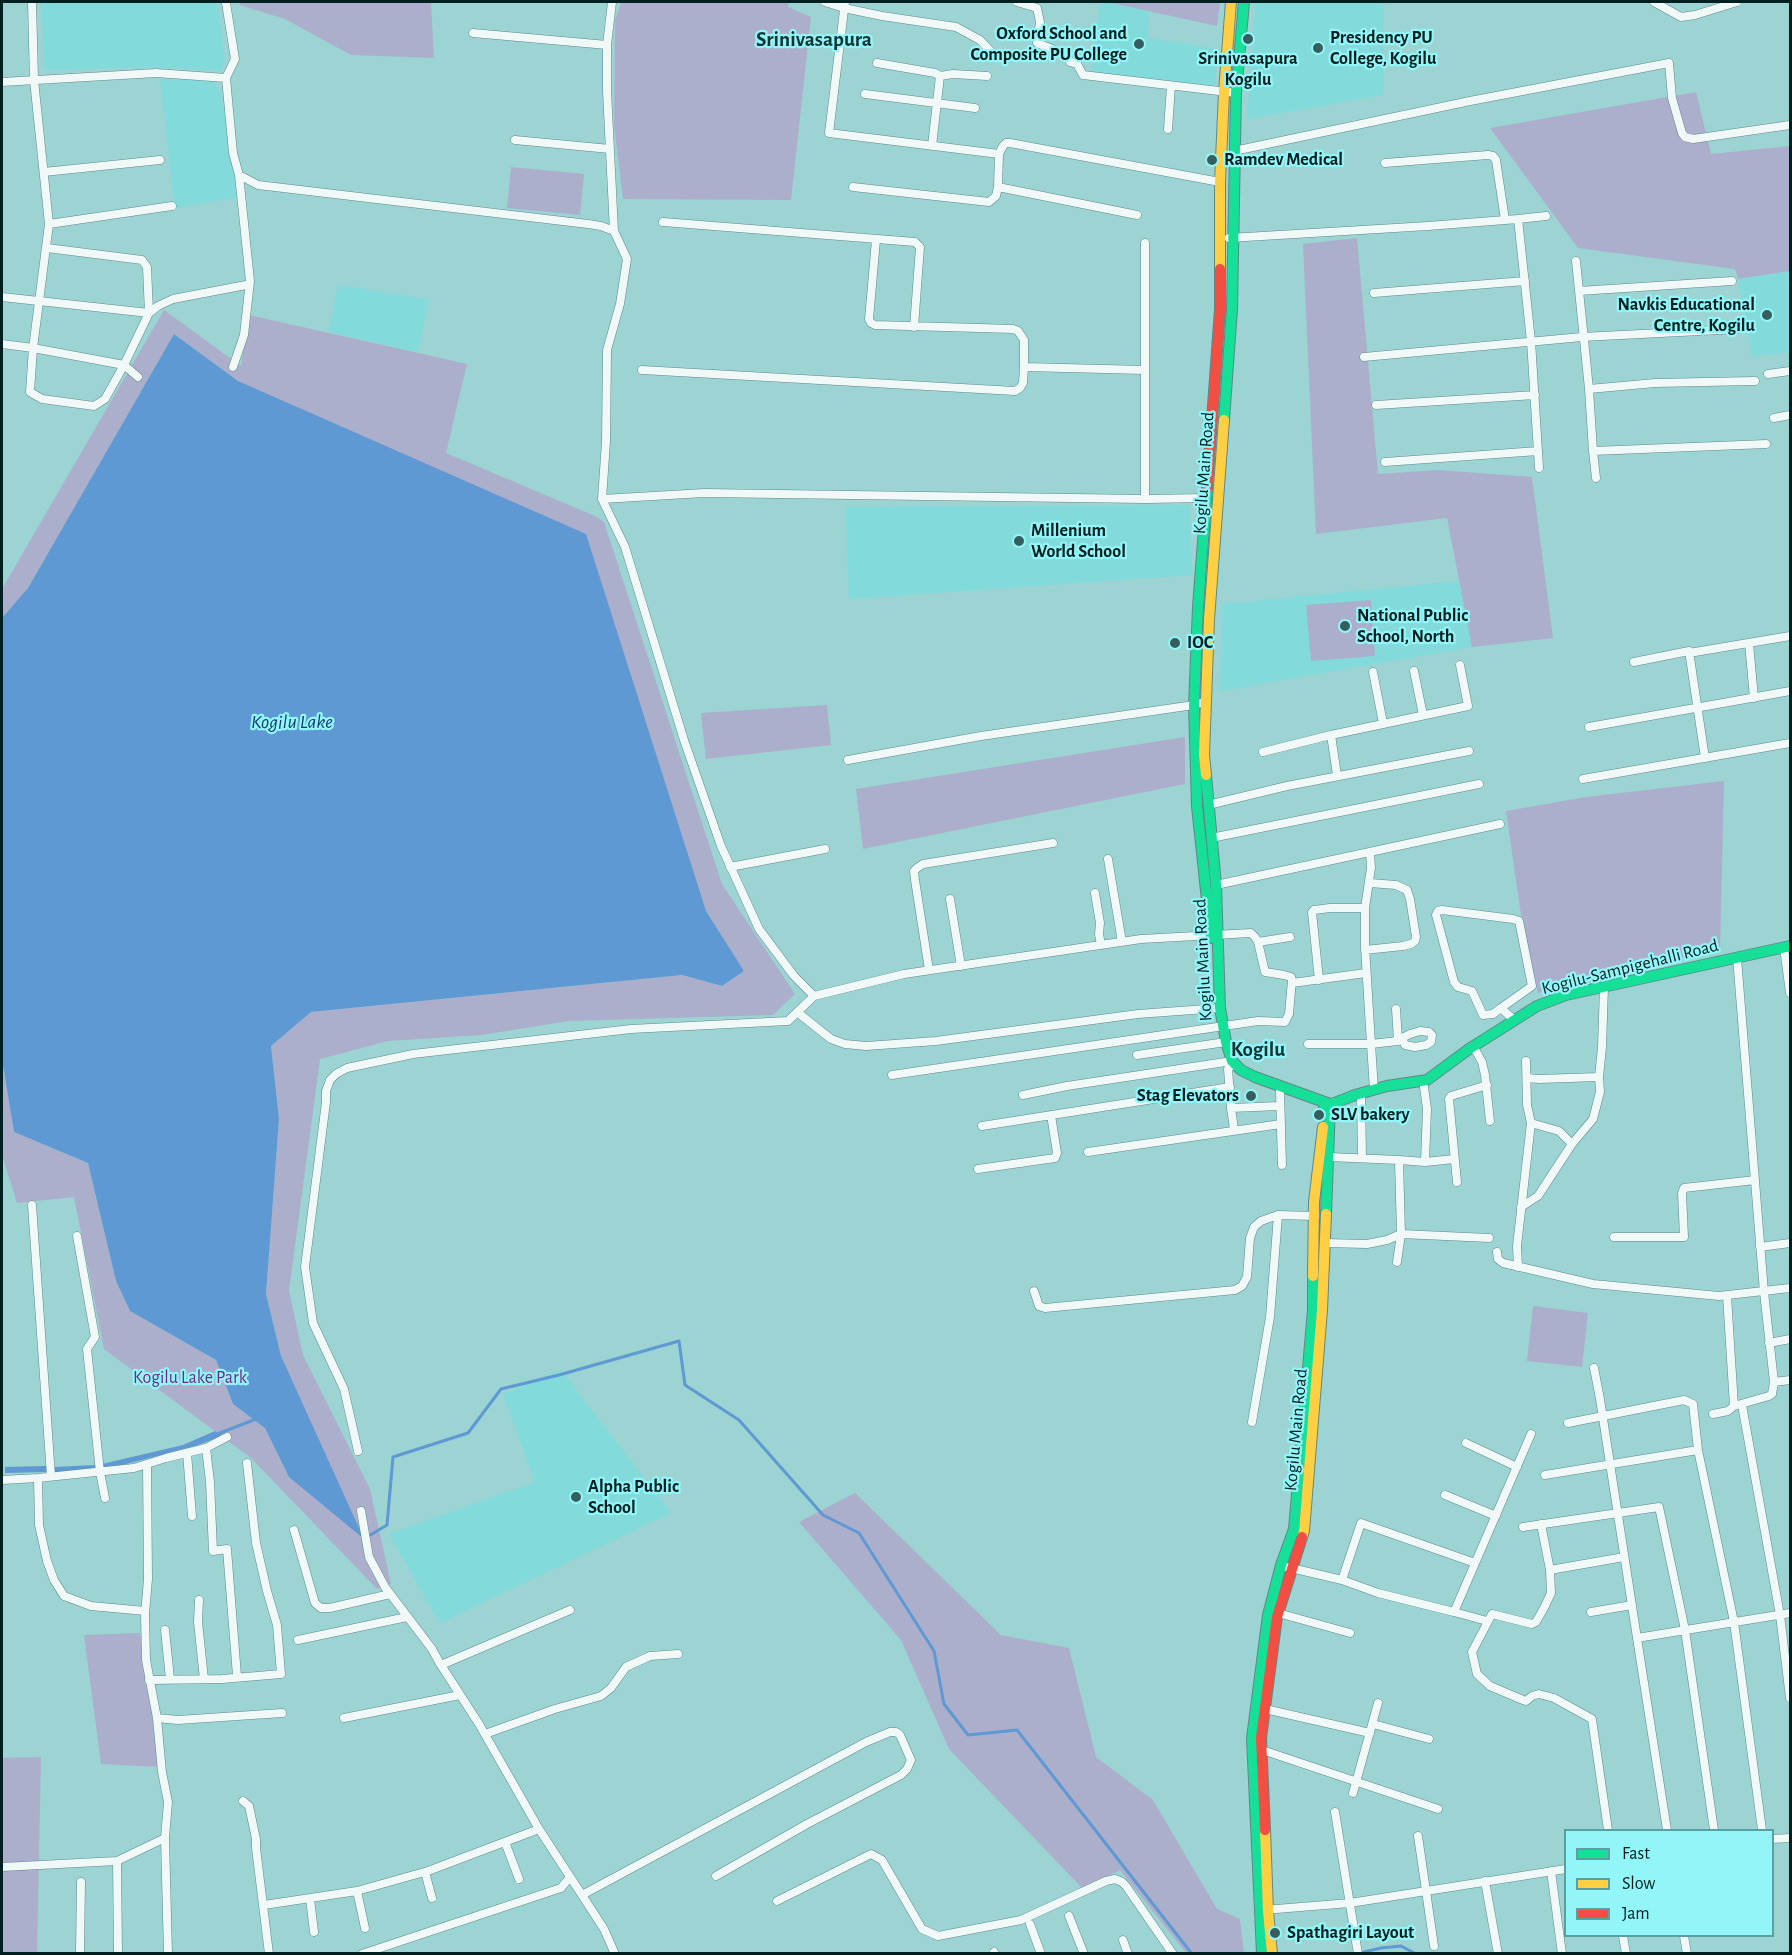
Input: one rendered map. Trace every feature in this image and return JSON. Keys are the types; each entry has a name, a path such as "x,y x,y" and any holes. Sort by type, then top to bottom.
{"main road":[{"name":"Kogilu Main Road","path":"1214,936 1197,806 1194,705 1198,607 1220,309 1220,182 1231,2"},
{"name":"Kogilu Main Road","path":"1231,1063 1224,1043 1217,1008 1214,936 1216,885 1204,755 1209,619 1232,309 1236,93 1244,2"},
{"name":"Kogilu-Sampigehalli Road","path":"1326,1106 1374,1090 1427,1080 1473,1046 1537,1006 1556,999 1787,947"},
{"path":"1231,1063 1245,1077 1326,1106"},
{"path":"1231,1063 1255,1077 1326,1106"},
{"name":"Kogilu Main Road","path":"1262,1953 1261,1738 1278,1613 1294,1528 1313,1310 1315,1216 1329,1157 1326,1106"},
{"name":"Kogilu Main Road","path":"1272,1953 1263,1909 1252,1738 1268,1614 1304,1530 1322,1310 1325,1243 1321,1188 1326,1106"}],"street":[{"path":"32,2 34,80 49,224 33,348 30,392 42,399 94,406 105,399 149,314 158,306 173,299 246,285"},
{"path":"612,2 607,45 614,231 627,260 620,304 607,350 606,442 602,499 625,548 684,740 721,846 759,929 794,976 814,996"},
{"path":"825,2 882,16 956,27 980,40 996,57"},
{"path":"1017,2 1037,8 1040,22 1037,43 1066,55 1070,62 1077,64 1083,75 1236,93"},
{"path":"1654,2 1681,17 1737,2"},
{"path":"226,3 235,59 226,78 233,153 239,175 250,281 244,335 232,367"},
{"path":"844,5 829,133 999,154"},
{"path":"473,33 607,45"},
{"path":"877,63 935,73 940,76 953,74 987,76"},
{"path":"1234,151 1470,100 1669,63 1672,98 1685,137 1693,139 1791,125"},
{"path":"2,82 156,73 226,78"},
{"path":"932,146 940,76"},
{"path":"1168,129 1171,86"},
{"path":"865,94 975,108"},
{"path":"515,140 610,149"},
{"path":"853,187 993,201 998,187 999,154 1006,143 1220,182"},
{"path":"1385,163 1493,156 1496,160 1504,220"},
{"path":"44,172 160,160"},
{"path":"239,175 258,185 588,224 614,231"},
{"path":"998,187 1137,215"},
{"path":"49,224 172,206"},
{"path":"1221,238 1546,216"},
{"path":"1518,219 1531,341 1539,468"},
{"path":"663,222 915,242 920,248 914,327"},
{"path":"642,370 1015,391 1020,388 1023,383 1024,340 1018,331 871,323 869,319 876,240"},
{"path":"1144,499 1145,243"},
{"path":"47,249 142,260 147,267 149,314"},
{"path":"1576,261 1596,478"},
{"path":"1374,293 1525,281"},
{"path":"1579,291 1732,281"},
{"path":"2,297 149,314"},
{"path":"1364,357 1582,337 1739,328"},
{"path":"2,344 124,365 138,377"},
{"path":"1024,367 1145,370"},
{"path":"1768,374 1791,371"},
{"path":"1589,388 1655,383 1755,381"},
{"path":"1376,405 1534,394"},
{"path":"1774,418 1791,415"},
{"path":"1593,451 1766,444"},
{"path":"1386,462 1538,451"},
{"path":"602,499 704,493 1207,498"},
{"path":"1634,662 1689,651 1689,653 1791,636"},
{"path":"1749,643 1754,698"},
{"path":"1689,653 1705,758"},
{"path":"1263,752 1423,714 1468,706 1460,665"},
{"path":"1414,671 1423,714"},
{"path":"1373,672 1383,723"},
{"path":"1589,727 1791,691"},
{"path":"848,760 981,736 1194,705 1207,701"},
{"path":"1331,735 1337,775"},
{"path":"1583,779 1791,743"},
{"path":"1208,805 1337,775 1469,751"},
{"path":"1211,838 1479,784"},
{"path":"1216,885 1500,824"},
{"path":"929,970 914,871 923,864 1053,843"},
{"path":"730,867 825,849"},
{"path":"1370,853 1370,883 1365,908 1365,950 1374,1090"},
{"path":"1108,859 1122,942"},
{"path":"1365,950 1411,944 1416,937 1407,890 1396,885 1370,883"},
{"path":"1095,893 1101,945"},
{"path":"950,899 962,966"},
{"path":"1319,980 1312,912 1330,908 1365,908"},
{"path":"1438,911 1502,917 1519,921 1532,986 1501,1008 1493,1014 1484,1015 1472,991 1458,987 1454,982 1438,926 1436,915 1438,911"},
{"path":"358,1451 344,1389 313,1323 305,1267 326,1091 330,1080 347,1068 413,1054 631,1029 788,1021 814,996 904,974 1141,939 1251,933 1258,942 1265,972 1291,977 1289,1014 1285,1022 1258,1021 1220,1026 892,1075"},
{"path":"1258,942 1290,938"},
{"path":"1787,947 1791,993"},
{"path":"1713,1414 1769,1396 1772,1394 1774,1382 1760,1247 1737,958"},
{"path":"1292,983 1366,973"},
{"path":"1521,1207 1538,1196 1572,1144 1593,1119 1600,1092 1604,987"},
{"path":"797,1012 831,1039 845,1044 866,1046 936,1041 1138,1014 1217,1008"},
{"path":"1501,1008 1515,1020"},
{"path":"1308,1044 1371,1044 1400,1039 1396,1009"},
{"path":"1137,1055 1224,1043"},
{"path":"1473,1046 1482,1062 1487,1085 1490,1121"},
{"path":"1518,1267 1517,1246 1531,1123 1527,1105 1527,1061"},
{"path":"1231,1063 1228,1068 1234,1129"},
{"path":"1023,1095 1067,1086 1231,1063"},
{"path":"1527,1078 1599,1077"},
{"path":"1423,1080 1427,1109 1425,1162"},
{"path":"1457,1182 1449,1099 1450,1096 1487,1085"},
{"path":"982,1126 1230,1087"},
{"path":"1280,1091 1282,1165"},
{"path":"1361,1094 1362,1158"},
{"path":"1231,1108 1280,1106"},
{"path":"978,1168 1055,1158 1057,1153 1050,1116"},
{"path":"1531,1123 1559,1131 1572,1144"},
{"path":"1088,1152 1281,1124"},
{"path":"1329,1157 1425,1162 1454,1159"},
{"path":"1397,1262 1401,1234 1400,1161"},
{"path":"1614,1237 1684,1237 1682,1193 1684,1188 1755,1180"},
{"path":"33,1205 51,1476"},
{"path":"1034,1291 1040,1306 1045,1308 1235,1290 1242,1286 1246,1277 1250,1238 1254,1227 1261,1221 1278,1215 1315,1216"},
{"path":"1252,1422 1269,1317 1278,1215"},
{"path":"1325,1243 1367,1244 1401,1234 1490,1238"},
{"path":"77,1236 95,1337 87,1349 100,1472 105,1498"},
{"path":"1760,1247 1791,1243"},
{"path":"1497,1252 1498,1259 1503,1263 1593,1284 1719,1296 1791,1288"},
{"path":"1727,1296 1738,1405 1780,1615 1791,1698"},
{"path":"1769,1343 1791,1339"},
{"path":"1594,1368 1667,1829"},
{"path":"1774,1382 1791,1380"},
{"path":"1568,1423 1684,1400 1693,1404 1698,1450 1734,1622 1762,1829"},
{"path":"1454,1612 1531,1434"},
{"path":"2,1480 38,1479 134,1468 206,1448 227,1437"},
{"path":"1466,1443 1517,1467"},
{"path":"206,1448 213,1551 227,1549 237,1676"},
{"path":"1545,1475 1698,1450"},
{"path":"187,1453 192,1516"},
{"path":"149,1680 280,1674 277,1625 256,1543 247,1462"},
{"path":"147,1464 146,1660 157,1718 162,1772 168,1802 165,1838 168,1953"},
{"path":"38,1479 39,1525 54,1580 64,1596 92,1606 146,1611"},
{"path":"1446,1495 1496,1516"},
{"path":"1523,1527 1659,1507 1685,1630 1714,1829"},
{"path":"361,1511 369,1557 390,1594 432,1649 485,1734 539,1829 604,1929 615,1953"},
{"path":"1342,1580 1360,1523 1476,1563"},
{"path":"1541,1524 1550,1569 1551,1593 1536,1622 1532,1624 1495,1614 1490,1616 1472,1652 1478,1674 1490,1686 1523,1700 1539,1694 1554,1698 1592,1719 1608,1829"},
{"path":"294,1530 315,1603 321,1608 390,1594"},
{"path":"1550,1569 1624,1557"},
{"path":"1287,1566 1342,1580 1378,1593 1487,1621"},
{"path":"199,1600 198,1622 204,1679"},
{"path":"1591,1612 1632,1605"},
{"path":"441,1665 570,1610"},
{"path":"1278,1613 1350,1633"},
{"path":"1637,1638 1791,1613"},
{"path":"298,1640 407,1617"},
{"path":"165,1630 170,1679"},
{"path":"485,1734 601,1695 611,1688 626,1666 650,1656 678,1654"},
{"path":"344,1718 460,1695"},
{"path":"1353,1793 1378,1703"},
{"path":"1265,1709 1370,1733"},
{"path":"157,1718 178,1720 282,1713"},
{"path":"1373,1724 1430,1739"},
{"path":"582,1895 866,1742 890,1732 900,1735 911,1760 901,1775 807,1824 716,1876"},
{"path":"1262,1750 1438,1809"},
{"path":"243,1801 249,1806 256,1839 269,1953"},
{"path":"1335,1812 1358,1951"},
{"path":"264,1905 357,1891 425,1872 539,1829"},
{"path":"1418,1836 1434,1946"},
{"path":"2,1867 117,1861 165,1838"},
{"path":"1774,1839 1791,1838"},
{"path":"505,1842 519,1879"},
{"path":"777,1901 871,1854 882,1860 922,1929 938,1936 1022,1920 1106,1881 1115,1879 1126,1886 1173,1953"},
{"path":"117,1861 118,1953"},
{"path":"1263,1909 1350,1904 1564,1869"},
{"path":"1551,1871 1562,1953"},
{"path":"425,1872 432,1898"},
{"path":"362,1953 561,1888 570,1876"},
{"path":"80,1953 81,1881"},
{"path":"1485,1881 1498,1953"},
{"path":"357,1891 365,1928"},
{"path":"310,1899 314,1932"},
{"path":"1069,1916 1084,1953"},
{"path":"1030,1924 1041,1953"},
{"path":"1623,1937 1626,1953"},
{"path":"1684,1937 1688,1953"},
{"path":"1123,1940 1128,1953"}],"shaded area":[{"path":"41,2 217,2 225,59 220,71 157,67 45,70"},
{"name":"Oxford School and Composite PU College","path":"1100,2 1149,10 1148,38 1217,49 1215,87 1092,73"},
{"name":"Presidency PU College, Kogilu","path":"1256,2 1384,2 1383,95 1247,119"},
{"path":"160,79 213,81 221,93 239,197 175,208"},
{"name":"Navkis Educational Centre, Kogilu","path":"1790,271 1790,352 1752,357 1738,279"},
{"path":"338,285 429,299 418,352 329,332"},
{"name":"Millenium World School","path":"1189,505 1192,575 849,599 846,507"},
{"name":"National Public School, North","path":"1459,581 1472,647 1220,691 1222,604"},
{"name":"Alpha Public School","path":"561,1370 671,1513 440,1623 389,1534 535,1482 503,1394"}],"green space":[{"path":"239,2 431,2 434,58 351,55 285,19 240,5"},
{"path":"621,2 789,2 788,7 811,17 791,200 623,199 614,125 615,21"},
{"path":"1107,2 1220,2 1217,26"},
{"path":"1696,92 1711,154 1790,146 1790,271 1738,279 1735,269 1578,248 1490,128"},
{"path":"511,167 584,174 580,215 507,208"},
{"path":"1357,238 1378,474 1439,470 1532,477 1553,638 1472,647 1447,518 1316,534 1303,244"},
{"name":"Kogilu Lake Park","path":"164,310 241,366 249,315 467,364 446,453 595,516 604,522 722,884 795,994 773,1015 569,1021 482,1035 388,1041 320,1059 289,1291 303,1355 370,1489 391,1584 377,1589 251,1458 104,1349 74,1197 17,1203 2,1155 2,1059 14,1132 88,1163 116,1281 130,1311 216,1360 233,1404 265,1428 289,1477 281,1356 266,1294 279,1119 271,1046 311,1012 682,975 722,986 744,971 706,911 238,381 174,334 28,588 2,618 2,589"},
{"path":"1371,600 1375,656 1311,661 1306,605"},
{"path":"827,705 831,745 706,759 701,713"},
{"path":"1185,737 1185,784 863,849 856,789"},
{"path":"1724,781 1720,950 1611,972 1538,993 1521,915 1506,811 1586,797"},
{"path":"1533,1306 1588,1313 1582,1367 1527,1361"},
{"path":"855,1493 1001,1635 1069,1648 1096,1757 1153,1800 1217,1909 1240,1919 1244,1953 1186,1953 1120,1870 1083,1889 949,1749 901,1640 799,1522"},
{"path":"140,1633 160,1767 101,1764 84,1635"},
{"path":"41,1757 37,1953 2,1953 2,1758"}],"water":[{"name":"Kogilu Lake","path":"174,334 238,381 586,534 706,911 744,971 722,986 682,975 311,1012 271,1046 279,1119 266,1294 281,1356 364,1539 289,1477 265,1428 233,1404 216,1360 130,1311 116,1281 88,1163 14,1132 2,1059 2,618 28,588"},
{"path":"215,1431 221,1436 196,1446 103,1470 102,1464 183,1445"},
{"path":"95,1465 95,1470 55,1473 55,1467"},
{"path":"46,1466 46,1472 5,1473 5,1467"}],"waterway":[{"path":"367,1537 387,1525 393,1457 468,1433 501,1389 679,1341 685,1385 739,1420 823,1515 859,1533 934,1651 944,1704 968,1735 1017,1730 1192,1954"},
{"path":"215,1435 256,1419"},
{"path":"1360,1953 1401,1946 1416,1954"}],"traffic: fast":[{"path":"1224,420 1232,309 1236,93 1244,2"},
{"path":"1207,488 1198,607 1194,705 1197,806 1211,938"},
{"path":"1206,775 1216,885 1220,1008 1226,1042 1232,1061 1241,1070 1330,1104 1326,1214"},
{"path":"1324,1107 1387,1086 1427,1080 1469,1049 1537,1006 1566,995 1790,946"},
{"path":"1262,1954 1252,1738 1268,1615 1281,1565 1294,1529 1313,1310 1313,1276"}],"traffic: slow":[{"path":"1220,269 1220,182 1231,2"},
{"path":"1206,775 1204,755 1209,619 1224,420"},
{"path":"1313,1276 1314,1202 1323,1127"},
{"path":"1302,1537 1322,1310 1326,1214"},
{"path":"1265,1830 1272,1954"}],"traffic: jam":[{"path":"1207,488 1220,309 1220,269"},
{"path":"1265,1830 1261,1738 1277,1617 1302,1537"}],"place":[{"name":"Srinivasapura Kogilu","path":"1248,39"},
{"name":"Oxford School and Composite PU College","path":"1139,44"},
{"name":"Presidency PU College, Kogilu","path":"1318,48"},
{"name":"Ramdev Medical","path":"1212,160"},
{"name":"Navkis Educational Centre, Kogilu","path":"1767,315"},
{"name":"Millenium World School","path":"1019,541"},
{"name":"National Public School, North","path":"1345,626"},
{"name":"IOC","path":"1175,643"},
{"name":"Stag Elevators","path":"1251,1096"},
{"name":"SLV bakery","path":"1319,1115"},
{"name":"Alpha Public School","path":"576,1497"},
{"name":"Spathagiri Layout","path":"1275,1933"}],"district":[{"name":"Srinivasapura","path":"814,40"},
{"name":"Kogilu","path":"1258,1050"}]}
